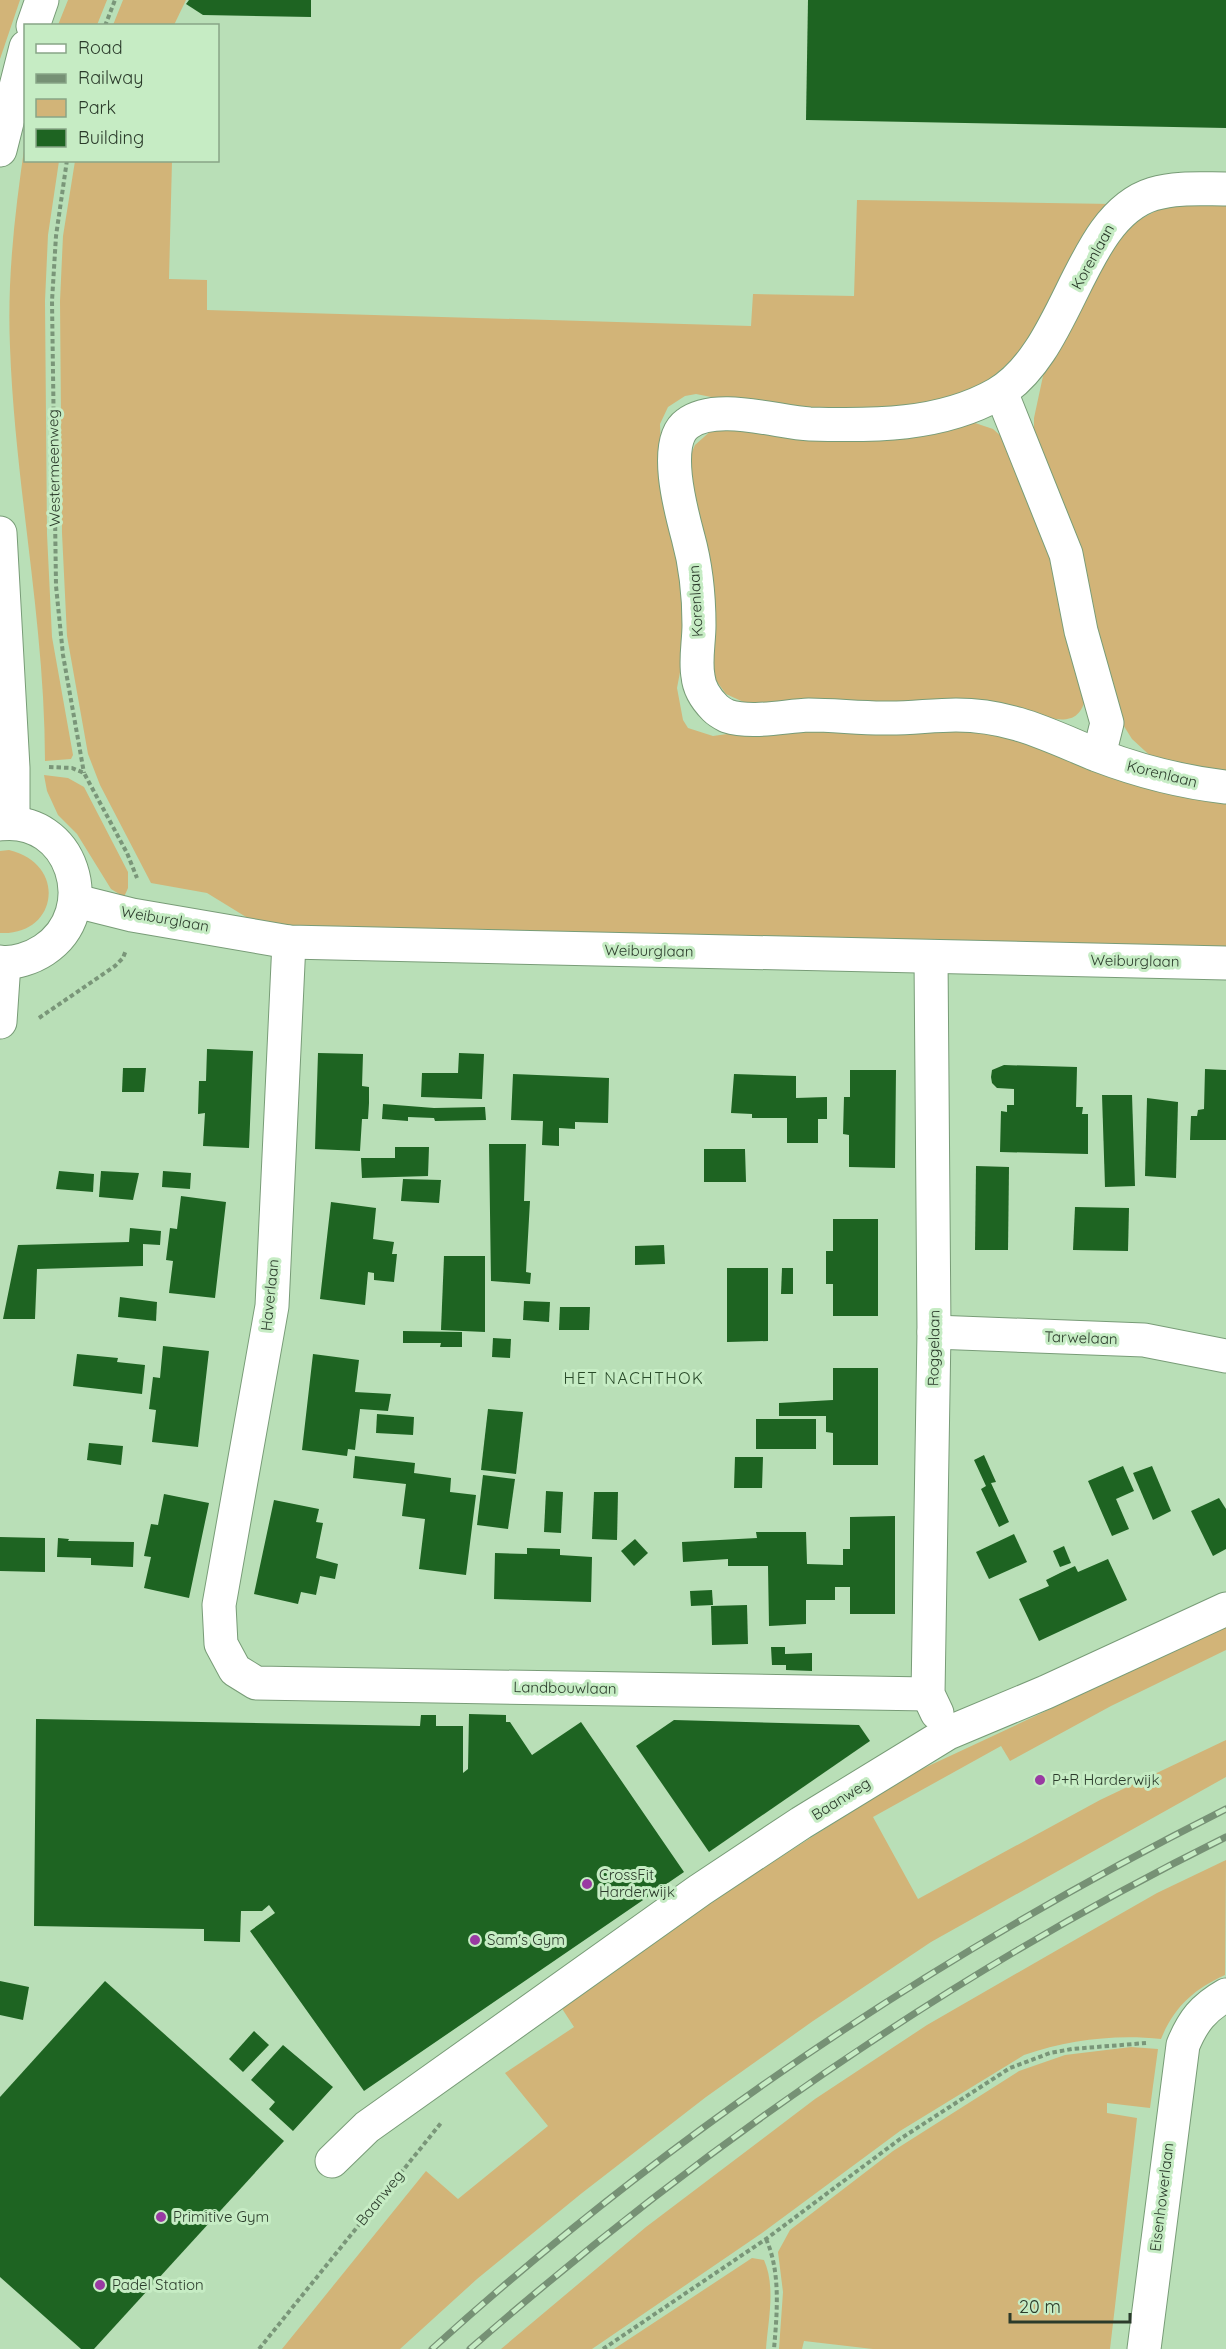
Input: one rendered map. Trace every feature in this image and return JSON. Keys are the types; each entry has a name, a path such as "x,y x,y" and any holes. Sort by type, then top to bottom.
{"street":[{"path":"34,24 42,0"},
{"path":"0,150 24,55"},
{"name":"Korenlaan","path":"1226,189 1179,189 1152,194 1125,208 1099,241 1040,352 1019,377 1001,392 975,405 893,423 804,423 715,413 692,420 682,426 675,445 676,479 696,571 699,619 698,678 704,694 725,716 747,719 816,715 880,718 979,716 1022,723 1099,755 1161,777 1226,787"},
{"path":"1001,392 1066,554 1082,630 1107,723 1099,755"},
{"path":"0,533 13,768 6,823 32,828 52,840 67,857 75,879 76,901 68,925 53,944 34,957 2,962 0,1020"},
{"name":"Weiburglaan","path":"76,901 132,915 290,942 1226,963"},
{"name":"Haverlaan","path":"221,1644 219,1605 272,1306 290,942"},
{"name":"Roggelaan","path":"931,957 934,1332 928,1694 948,1733"},
{"name":"Tarwelaan","path":"934,1332 1144,1340 1226,1356"},
{"name":"Baanweg","path":"332,2161 367,2127 700,1890 801,1823 948,1733 1046,1692 1226,1609"},
{"name":"Landbouwlaan","path":"221,1644 235,1670 256,1683 928,1694"},
{"name":"Eisenhowerlaan","path":"1144,2349 1183,2045 1193,2020 1209,2004 1226,1995"}],"path":[{"path":"106,24 115,0"},
{"name":"Westermeenweg","path":"67,162 56,236 52,301 56,586 63,655 84,773"},
{"path":"0,1020 28,1021 39,1018 101,977"},
{"path":"603,2349 766,2239 900,2139 1010,2068 1050,2053 1081,2047 1122,2043 1183,2045"},
{"name":"Baanweg","path":"259,2349 445,2118"},
{"path":"766,2239 772,2251 777,2299 774,2349"}],"green space":[{"path":"0,0 20,0 0,59"},
{"path":"68,0 107,0 97,24 58,24"},
{"path":"123,0 186,0 174,24 113,24"},
{"path":"24,150 24,162 59,162 48,235 45,301 47,534 52,637 73,755 71,759 45,761 40,657 18,451 10,347 10,296"},
{"path":"75,162 172,162 169,279 207,280 207,310 751,326 753,294 854,296 857,200 1113,204 1022,351 989,380 940,404 871,412 747,404 696,394 685,396 668,407 660,424 663,489 685,579 684,651 677,688 683,720 688,728 713,736 749,731 976,727 1226,799 1226,951 286,928 251,920 207,893 151,883 100,785 88,754 67,636 62,533 60,301 63,236"},
{"path":"1180,198 1226,198 1226,774 1157,762 1132,739 1122,723 1090,599 1034,439 1034,418 1043,376 1099,265 1124,228"},
{"path":"969,421 993,429 1003,438 1049,554 1086,695 1079,712 1068,719 1053,719 1036,715 750,705 726,694 712,675 688,461 695,445 713,429"},
{"path":"44,775 68,778 84,787 128,872 128,888 124,897 111,889 77,834 58,815 47,791"},
{"path":"9,850 28,858 41,869 47,883 48,898 44,912 34,923 19,931 0,933 0,851"},
{"path":"1226,1627 1226,1650 1111,1706 1010,1761 1001,1746 873,1817 918,1899 1100,1800 1226,1740 1226,1777 931,1942 813,2021 706,2097 582,2193 477,2279 400,2349 282,2349 426,2171 458,2199 548,2126 505,2073 574,2027 561,2007 656,1937 907,1776"},
{"path":"1226,1860 1225,1975 1204,1986 1186,2000 1172,2017 1161,2039 1126,2037 1092,2039 1058,2045 1024,2055 900,2131 762,2233 592,2349 501,2349 646,2227 815,2099 927,2025 1157,1893"},
{"path":"1131,2047 1158,2049 1150,2108 1107,2103 1107,2113 1137,2118 1110,2349 873,2349 804,2341 802,2349 779,2349 783,2292 778,2252 790,2230 893,2151 1019,2071 1065,2055"},
{"path":"752,2258 764,2260 770,2281 766,2349 614,2349"}],"building":[{"path":"189,0 311,0 311,17 203,15 186,4"},
{"path":"808,0 1226,0 1226,128 806,120"},
{"path":"207,1049 253,1051 249,1148 203,1146 205,1113 198,1114 199,1081 206,1081"},
{"path":"318,1053 363,1054 362,1086 369,1087 369,1103 368,1119 362,1119 360,1151 315,1149"},
{"path":"459,1053 484,1054 482,1099 421,1097 422,1073 458,1073"},
{"path":"1004,1065 1077,1067 1076,1107 1083,1107 1082,1114 1088,1114 1088,1154 1000,1152 1001,1111 1007,1112 1007,1105 1014,1105 1014,1089 997,1088 992,1083 991,1077 992,1070"},
{"path":"123,1068 146,1068 144,1092 122,1092"},
{"path":"1205,1069 1226,1070 1226,1140 1190,1140 1191,1116 1197,1116 1198,1110 1204,1109"},
{"path":"850,1070 896,1070 895,1168 849,1167 849,1135 843,1134 844,1097 850,1097"},
{"path":"513,1074 609,1078 608,1123 575,1122 575,1129 559,1128 559,1146 542,1145 543,1121 511,1120"},
{"path":"734,1074 796,1076 796,1098 827,1097 827,1119 818,1119 818,1143 787,1143 787,1118 752,1118 752,1114 731,1113"},
{"path":"1102,1095 1132,1095 1135,1186 1105,1187"},
{"path":"1147,1098 1178,1102 1176,1178 1145,1176"},
{"path":"383,1104 434,1108 485,1107 486,1120 435,1121 434,1118 408,1117 408,1121 382,1119"},
{"path":"489,1144 526,1144 524,1201 530,1201 526,1272 531,1273 530,1284 491,1281"},
{"path":"395,1147 429,1147 428,1176 362,1178 361,1158 395,1158"},
{"path":"704,1149 745,1149 746,1182 704,1182"},
{"path":"976,1166 1009,1167 1008,1250 975,1250"},
{"path":"59,1171 94,1174 93,1192 56,1189"},
{"path":"101,1171 139,1173 133,1200 99,1197"},
{"path":"163,1171 191,1173 190,1189 162,1187"},
{"path":"403,1179 441,1180 439,1203 401,1201"},
{"path":"181,1196 226,1202 215,1298 169,1293 173,1261 166,1260 170,1228 177,1229"},
{"path":"331,1202 376,1208 373,1239 394,1242 392,1254 397,1254 394,1282 374,1280 374,1273 368,1272 365,1305 320,1299"},
{"path":"1075,1207 1129,1208 1128,1251 1073,1250"},
{"path":"833,1219 878,1219 878,1316 833,1316 833,1284 826,1284 826,1251 833,1251"},
{"path":"130,1228 161,1231 160,1245 143,1244 143,1266 37,1269 35,1319 3,1319 18,1245 129,1242"},
{"path":"664,1245 665,1264 635,1265 635,1246"},
{"path":"444,1256 485,1256 485,1332 441,1330"},
{"path":"727,1268 768,1268 768,1341 727,1342"},
{"path":"782,1268 793,1268 793,1294 781,1294"},
{"path":"120,1297 157,1302 156,1321 118,1317"},
{"path":"524,1301 550,1302 549,1322 523,1320"},
{"path":"560,1307 590,1307 589,1330 559,1330"},
{"path":"403,1331 462,1332 462,1347 440,1347 441,1343 403,1343"},
{"path":"493,1338 511,1339 510,1358 492,1357"},
{"path":"163,1346 209,1351 198,1447 152,1442 156,1410 149,1409 153,1377 160,1378"},
{"path":"77,1354 118,1358 117,1362 145,1365 142,1394 73,1386"},
{"path":"313,1354 359,1360 355,1392 391,1394 388,1411 360,1409 355,1450 348,1449 347,1456 302,1450"},
{"path":"833,1368 878,1368 878,1465 833,1465 833,1433 826,1432 826,1416 779,1416 779,1403 833,1400"},
{"path":"488,1409 523,1412 516,1474 481,1470"},
{"path":"377,1414 414,1417 413,1435 376,1433"},
{"path":"756,1419 816,1419 816,1449 756,1449"},
{"path":"89,1443 123,1446 121,1465 87,1460"},
{"path":"984,1455 996,1482 991,1483 1009,1522 999,1527 981,1489 986,1486 974,1460"},
{"path":"355,1456 415,1463 414,1473 451,1478 450,1492 476,1495 466,1575 419,1569 425,1519 402,1516 406,1484 353,1478"},
{"path":"735,1457 763,1457 762,1488 734,1488"},
{"path":"1123,1466 1134,1491 1116,1499 1129,1529 1112,1536 1088,1481"},
{"path":"1152,1466 1171,1511 1153,1520 1133,1473"},
{"path":"483,1475 515,1479 508,1529 477,1525"},
{"path":"546,1491 563,1492 561,1533 544,1532"},
{"path":"594,1492 618,1492 617,1540 592,1539"},
{"path":"164,1494 209,1503 189,1598 144,1588 151,1557 144,1556 151,1524 158,1525"},
{"path":"1219,1498 1226,1509 1226,1549 1213,1556 1191,1511"},
{"path":"274,1500 319,1509 316,1522 323,1523 316,1558 338,1564 335,1579 320,1576 316,1595 301,1592 298,1604 254,1594"},
{"path":"895,1516 895,1614 850,1614 850,1587 835,1587 835,1600 806,1600 806,1624 769,1626 768,1566 728,1566 728,1559 683,1562 682,1542 757,1538 756,1532 806,1532 807,1564 843,1565 843,1549 850,1549 850,1517"},
{"path":"1014,1534 1027,1562 989,1579 976,1552"},
{"path":"0,1537 45,1538 45,1572 0,1571"},
{"path":"58,1538 69,1539 68,1541 134,1542 133,1567 91,1565 91,1558 57,1557"},
{"path":"635,1539 648,1553 634,1566 621,1551"},
{"path":"1064,1546 1071,1563 1060,1567 1053,1551"},
{"path":"527,1548 560,1549 560,1555 592,1557 591,1602 494,1599 495,1553 527,1554"},
{"path":"1108,1559 1127,1600 1039,1641 1019,1599 1049,1586 1046,1580 1075,1566 1078,1572"},
{"path":"712,1590 713,1605 691,1606 690,1591"},
{"path":"747,1605 748,1644 712,1645 711,1606"},
{"path":"771,1647 785,1647 785,1654 812,1653 812,1671 786,1670 786,1665 772,1665"},
{"path":"469,1714 506,1715 506,1722 510,1722 532,1755 581,1722 684,1872 364,2091 250,1931 275,1913 269,1905 262,1911 241,1911 240,1942 204,1941 204,1929 34,1926 36,1719 420,1726 421,1715 436,1715 436,1726 463,1726 463,1773 468,1769"},
{"path":"674,1720 859,1725 870,1741 709,1852 636,1746"},
{"path":"0,1981 29,1987 23,2020 0,2015"},
{"path":"105,1981 284,2141 94,2349 81,2349 0,2277 0,2097"},
{"path":"254,2031 269,2045 243,2072 229,2059"},
{"path":"283,2045 333,2087 293,2131 269,2109 275,2102 251,2080"}],"railway":[{"path":"432,2349 523,2269 616,2193 712,2121 811,2052 911,1986 1014,1924 1226,1809"},
{"path":"470,2349 646,2203 831,2069 1024,1946 1226,1837"}],"place":[{"name":"P+R Harderwijk","path":"1040,1780"},
{"name":"CrossFit Harderwijk","path":"587,1884"},
{"name":"Sam's Gym","path":"475,1940"},
{"name":"Primitive Gym","path":"161,2217"},
{"name":"Padel Station","path":"100,2285"}],"district":[{"name":"HET NACHTHOK","path":"634,1378"}]}
